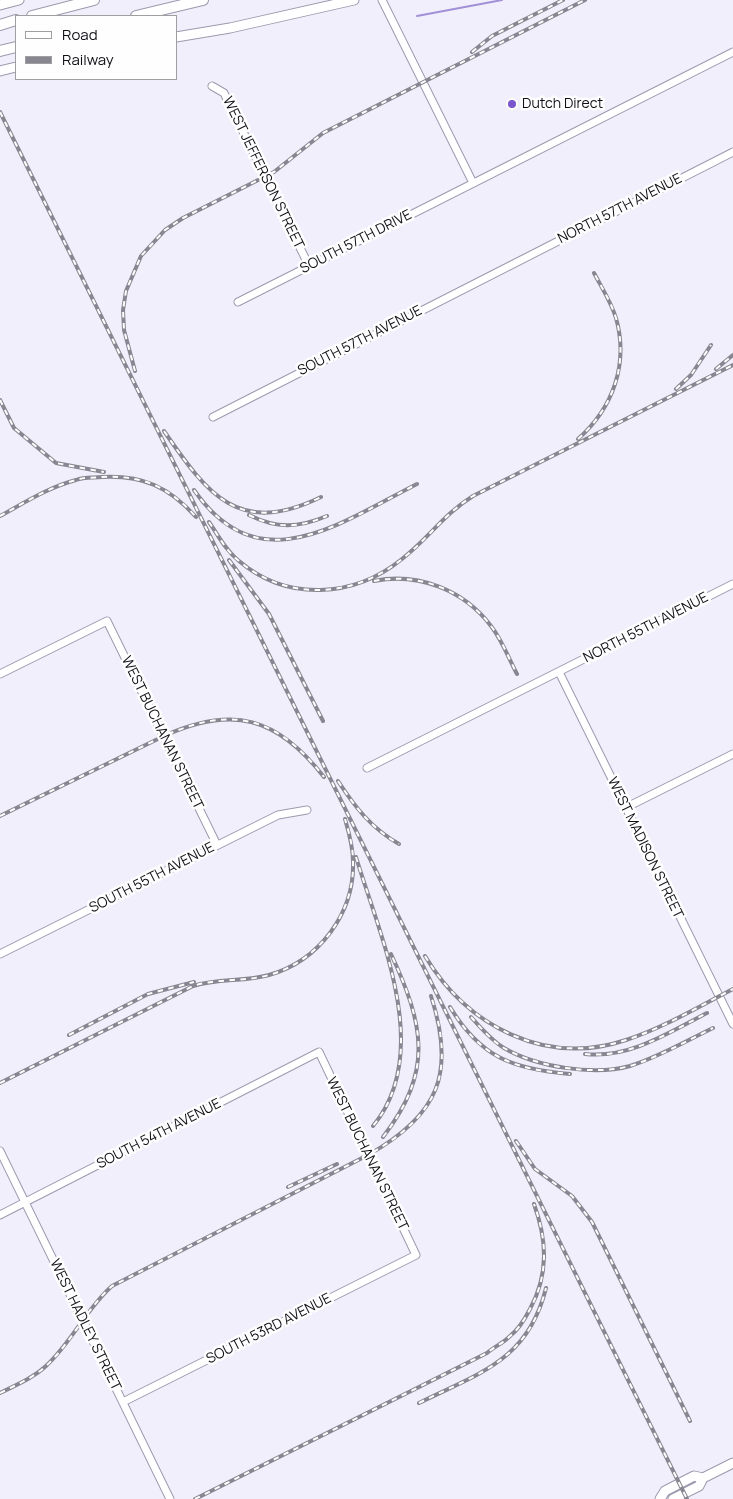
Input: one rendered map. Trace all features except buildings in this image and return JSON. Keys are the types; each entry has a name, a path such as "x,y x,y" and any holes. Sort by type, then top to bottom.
{"highway":[{"path":"36,15 94,0"},
{"path":"140,15 203,0"},
{"path":"0,25 15,20"},
{"path":"1,51 15,47"}],"main road":[{"path":"0,5 19,0"},
{"path":"178,37 230,28 354,0"},
{"path":"673,1499 699,1486 703,1478 733,1463"},
{"path":"660,1499 665,1491 694,1476 703,1478"}],"street":[{"path":"382,0 473,182"},
{"name":"SOUTH 57TH DRIVE","path":"238,302 733,52"},
{"name":"WEST JEFFERSON STREET","path":"212,86 224,93 309,266"},
{"name":"NORTH 57TH AVENUE","path":"507,266 733,152"},
{"name":"SOUTH 57TH AVENUE","path":"213,417 507,266"},
{"name":"NORTH 55TH AVENUE","path":"559,672 733,584"},
{"name":"WEST BUCHANAN STREET","path":"0,674 107,621 217,845"},
{"path":"366,768 559,672"},
{"name":"WEST MADISON STREET","path":"559,672 733,1024"},
{"path":"625,808 733,754"},
{"name":"SOUTH 55TH AVENUE","path":"0,954 278,815 307,810"},
{"name":"WEST BUCHANAN STREET","path":"318,1052 416,1255"},
{"name":"SOUTH 54TH AVENUE","path":"0,1214 318,1052"},
{"name":"WEST HADLEY STREET","path":"0,1151 170,1499"},
{"name":"SOUTH 53RD AVENUE","path":"123,1402 416,1255"}],"waterway":[{"path":"417,16 502,0"}],"railway":[{"path":"472,52 492,36 563,0"},
{"path":"135,371 124,330 123,310 126,291 141,256 165,230 183,218 274,172 323,133 585,0"},
{"path":"0,112 687,1499"},
{"path":"578,439 601,413 609,399 619,368 620,335 616,318 594,273"},
{"path":"676,389 691,375 711,345"},
{"path":"716,369 733,355"},
{"path":"209,522 234,557 258,574 278,583 299,589 320,590 342,588 363,582 383,572 402,559 453,511 473,496 733,365"},
{"path":"0,400 14,428 56,463 104,472"},
{"path":"164,431 180,454 211,491 228,503 247,511 268,513 293,508 321,497"},
{"path":"0,516 66,483 86,478 117,477 130,478 154,485 176,498 196,517"},
{"path":"194,490 219,518 245,534 273,540 301,537 330,528 417,484"},
{"path":"249,515 278,525 297,525 327,516"},
{"path":"229,560 269,614 323,721"},
{"path":"374,581 407,579 423,582 439,587 468,603 480,613 495,631 517,674"},
{"path":"0,816 164,736 189,726 212,721 233,720 252,722 271,729 289,741 324,777"},
{"path":"338,781 364,816 380,831 399,844"},
{"path":"0,1083 193,986 269,975 304,959 330,932 348,899 352,880 353,855 345,819"},
{"path":"356,857 388,958 401,1029 399,1064 391,1096 373,1126"},
{"path":"383,1137 399,1113 410,1091 417,1069 418,1047 411,1003 391,954"},
{"path":"425,956 442,981 463,1002 486,1020 511,1034 538,1044 566,1048 596,1047 626,1040 667,1023 733,989"},
{"path":"69,1035 148,994 194,982"},
{"path":"0,1393 30,1378 46,1366 64,1347 94,1305 112,1286 368,1155 392,1140 411,1124 426,1107 436,1089 441,1070 442,1048 431,996"},
{"path":"450,1007 474,1038 500,1058 532,1069 570,1074"},
{"path":"585,1054 601,1054 633,1048 664,1036 707,1013"},
{"path":"471,1017 486,1034 517,1055 548,1065 583,1070 616,1069 630,1066 662,1053 713,1028"},
{"path":"516,1141 535,1169 572,1196 592,1222 690,1421"},
{"path":"288,1187 337,1164"},
{"path":"195,1499 487,1353 507,1339 526,1317 536,1296 543,1270 542,1231 534,1204"},
{"path":"419,1403 481,1373 514,1349 527,1333 538,1313 546,1288"}],"place":[{"name":"Dutch Direct","path":"512,104"}]}
